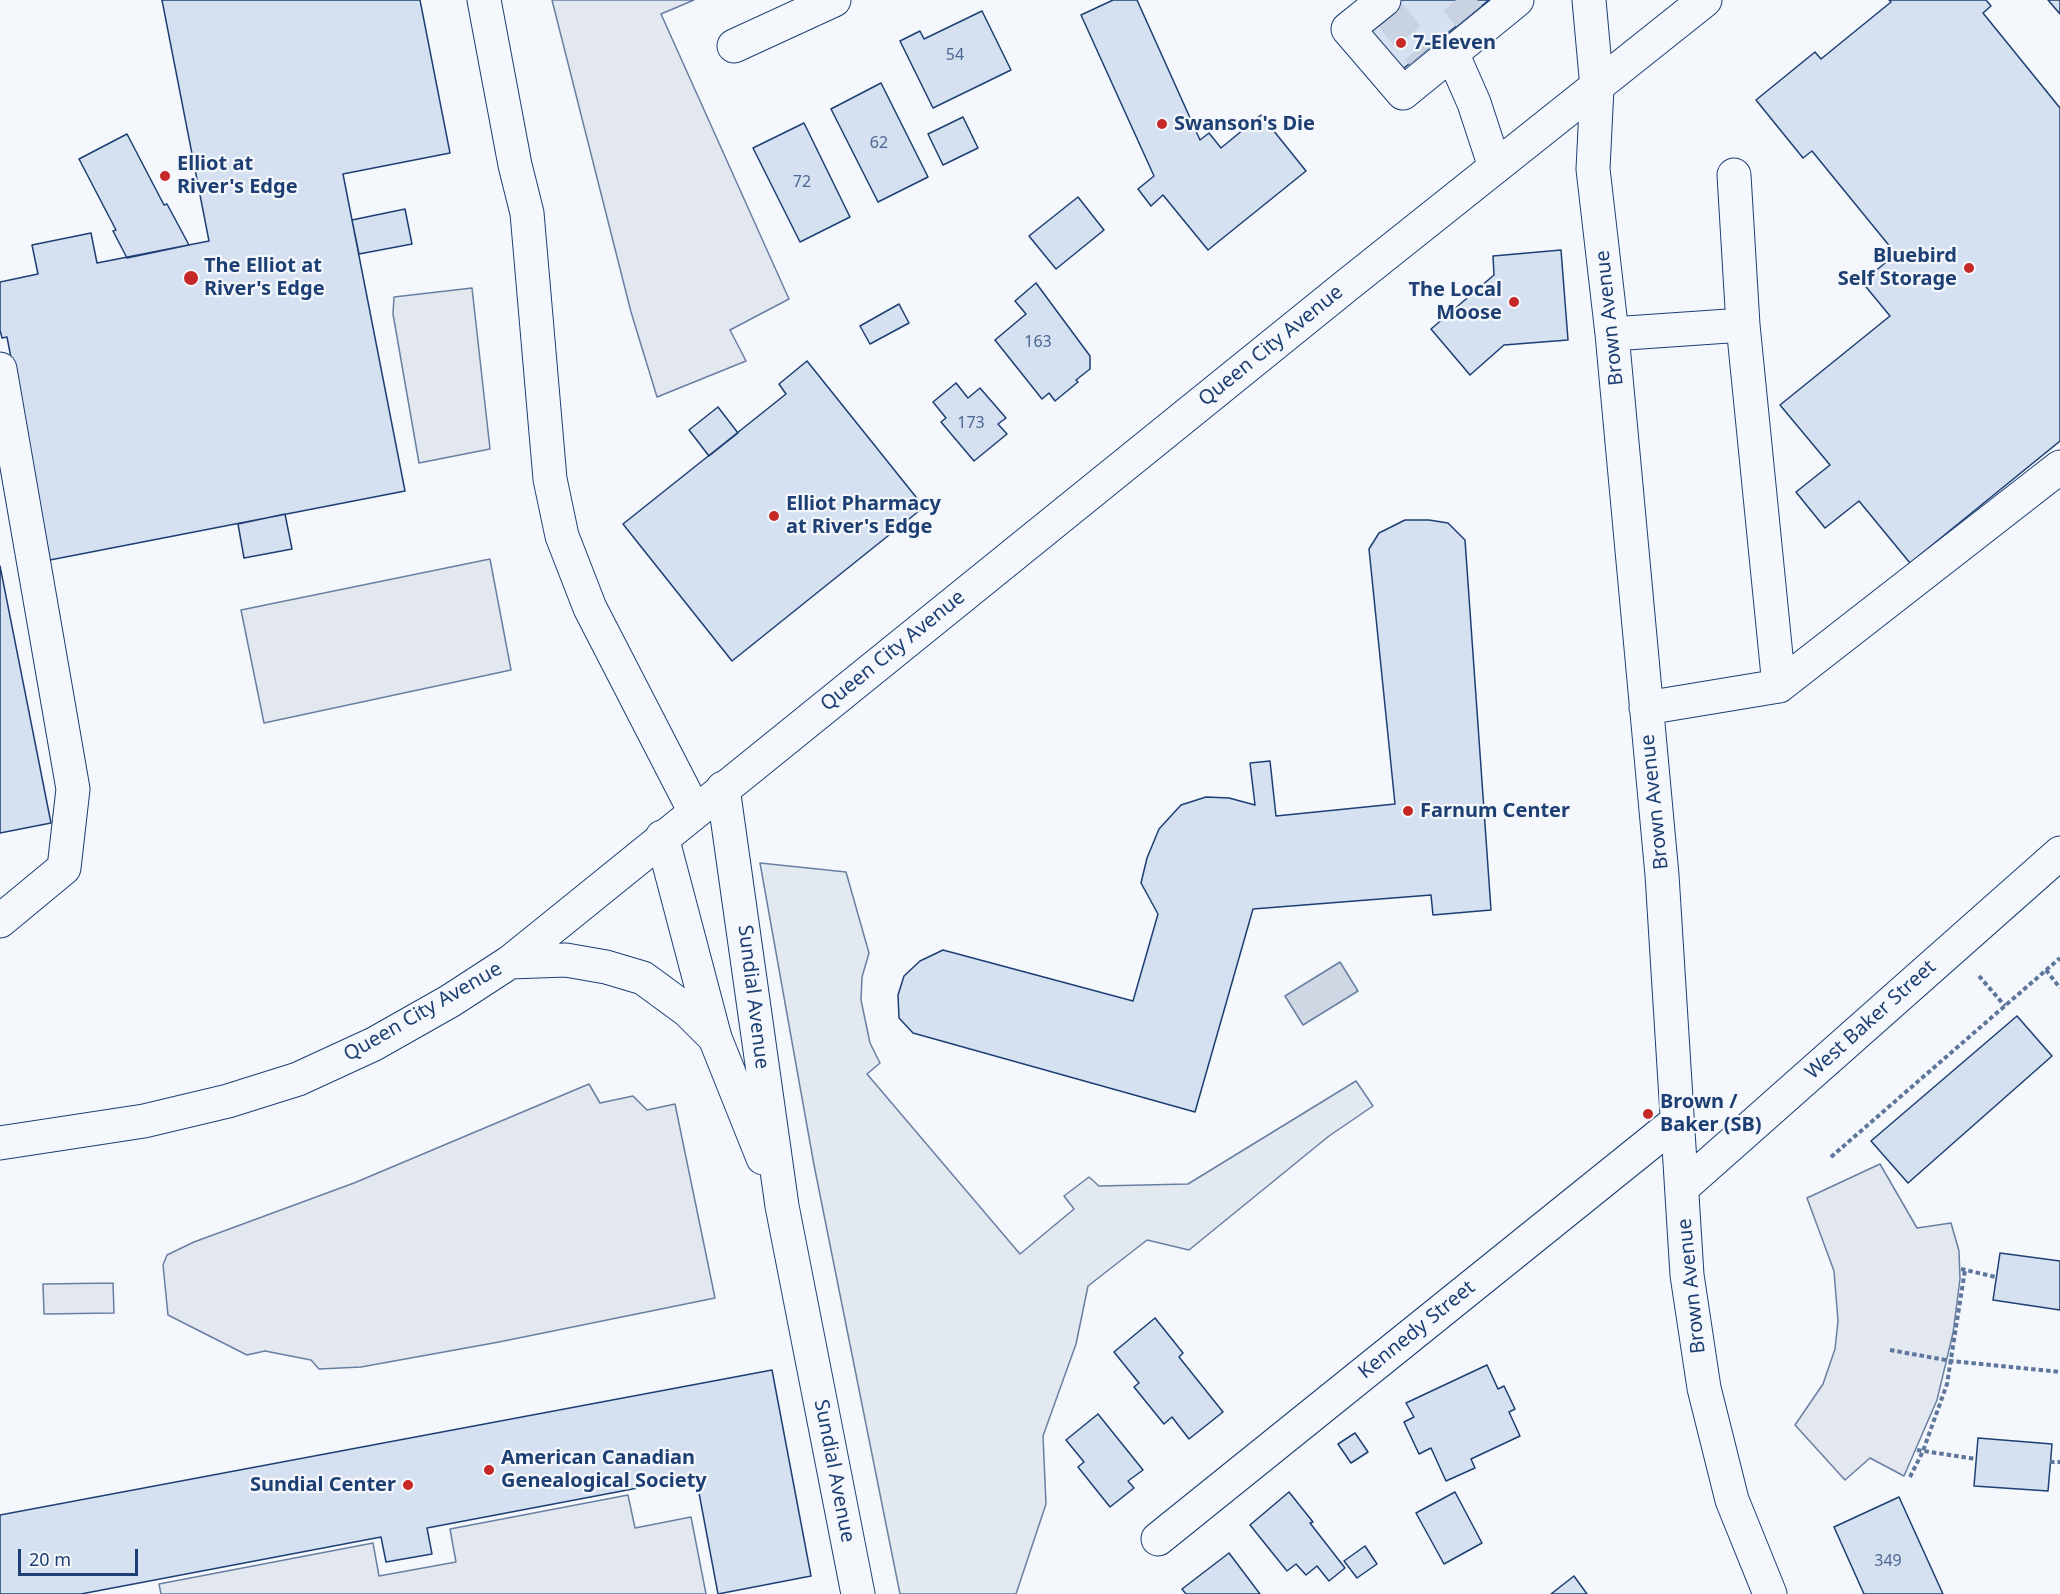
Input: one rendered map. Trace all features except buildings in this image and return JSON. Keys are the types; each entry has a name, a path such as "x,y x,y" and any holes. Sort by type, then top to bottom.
{"street":[{"path":"484,0 515,165 527,213 550,479 562,536 590,608 694,810"},
{"path":"734,46 834,0"},
{"path":"1384,4 1348,29 1403,93 1436,58 1475,23 1517,0"},
{"name":"Brown Avenue","path":"1589,0 1597,88 1593,169 1612,334 1662,875 1687,1275 1704,1388 1732,1500 1761,1590"},
{"name":"Queen City Avenue","path":"0,1143 144,1121 228,1101 298,1079 374,1044 450,1001 510,962 694,810 1706,0"},
{"path":"1436,58 1474,103 1495,168"},
{"path":"1734,175 1743,325 1779,686"},
{"path":"1612,334 1743,325"},
{"path":"0,369 73,789 64,868 0,921"},
{"path":"1646,708 1779,686 2060,467"},
{"name":"Sundial Avenue","path":"723,788 782,1206 858,1594"},
{"name":"Sundial Avenue","path":"662,837 716,1038 782,1206"},
{"name":"West Baker Street","path":"1683,1187 2060,853"},
{"path":"510,962 566,960 606,967 643,978 688,1011 716,1038"},
{"name":"Kennedy Street","path":"1158,1539 1676,1122"}],"path":[{"path":"1831,1157 2060,958"},
{"path":"2046,970 2060,988"},
{"path":"1979,976 2005,1006"},
{"path":"1910,1477 1923,1451 1947,1384 1963,1270 1996,1277"},
{"path":"1890,1350 1951,1361 2060,1372"},
{"path":"1917,1450 1976,1459"},
{"path":"2050,1462 2060,1462"}],"shaded area":[{"path":"552,0 694,0 661,14 789,299 730,330 746,361 657,397 631,312"},
{"path":"472,288 490,449 419,463 393,314 394,297"},
{"path":"490,559 511,670 264,723 241,610"},
{"path":"760,863 846,872 869,953 862,977 861,1000 870,1043 880,1063 867,1074 1020,1254 1074,1209 1064,1196 1089,1177 1099,1186 1188,1184 1356,1081 1373,1106 1329,1136 1189,1250 1147,1240 1088,1286 1076,1344 1043,1436 1046,1504 1016,1594 900,1594 814,1165"},
{"path":"1340,962 1358,991 1303,1025 1285,996"},
{"path":"589,1084 600,1103 633,1096 647,1110 675,1104 715,1298 499,1342 361,1367 319,1369 311,1360 265,1351 247,1355 168,1315 163,1265 167,1255 194,1242 354,1183"},
{"path":"1880,1164 1917,1228 1951,1223 1959,1251 1960,1279 1953,1333 1937,1400 1904,1476 1870,1458 1845,1480 1795,1425 1823,1384 1835,1349 1838,1321 1834,1271 1807,1198"},
{"path":"113,1283 114,1313 44,1314 43,1284"},
{"path":"628,1495 635,1528 691,1517 706,1594 161,1594 159,1584 373,1543 379,1576 456,1562 450,1529"}],"tunnel":[{"path":"1456,0 1469,16"},
{"path":"1387,11 1422,54"}],"place":[{"name":"7-Eleven","path":"1401,43"},
{"name":"Swanson's Die","path":"1162,124"},
{"name":"Elliot at River's Edge","path":"165,176"},
{"name":"Bluebird Self Storage","path":"1969,268"},
{"name":"The Elliot at River's Edge","path":"191,278"},
{"name":"The Local Moose","path":"1514,302"},
{"name":"Elliot Pharmacy at River's Edge","path":"774,516"},
{"name":"Farnum Center","path":"1408,811"},
{"name":"Brown / Baker (SB)","path":"1648,1114"},
{"name":"American Canadian Genealogical Society","path":"489,1470"},
{"name":"Sundial Center","path":"408,1485"}]}
